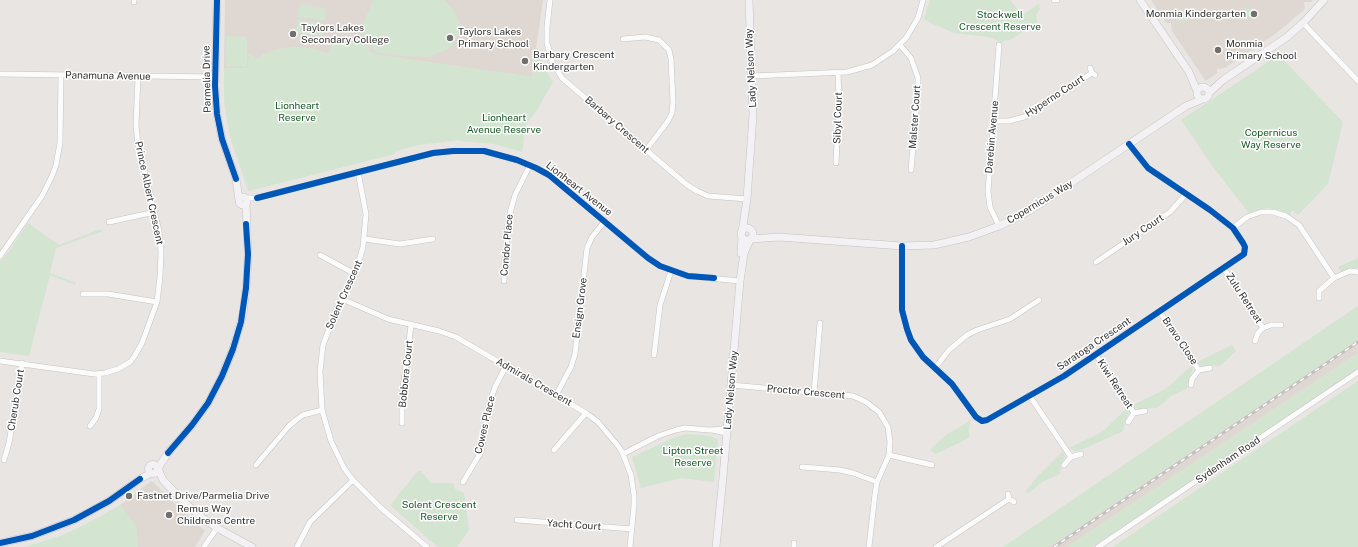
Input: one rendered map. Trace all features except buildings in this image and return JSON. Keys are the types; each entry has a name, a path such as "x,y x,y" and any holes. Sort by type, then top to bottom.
{"street":[{"name":"Parmelia Drive","path":"0,543 45,532 74,520 109,501 153,469 192,425 208,403 222,376 233,349 241,322 246,288 248,254 243,201 221,132 217,106 217,0"},
{"name":"Barbary Crescent","path":"550,0 547,43 550,59 556,71 687,185 708,196 746,199"},
{"name":"Lady Nelson Way","path":"749,0 753,121 746,199 746,218 751,230"},
{"path":"752,76 838,73 853,71 872,65 887,56 900,45 914,26 923,0"},
{"path":"1140,0 1189,72 1200,98 1203,99 1208,96 1206,88 1189,72"},
{"path":"1197,92 1199,88 1206,88 1223,80 1281,41 1303,23 1324,0"},
{"path":"1303,23 1358,81"},
{"path":"623,39 645,37 659,40 668,50 671,59 673,102 672,113 668,121 646,150"},
{"name":"Malster Court","path":"900,45 911,58 918,78 912,170"},
{"name":"Darebin Avenue","path":"998,226 990,207 988,191 999,45"},
{"name":"Hyperno Court","path":"993,121 1009,121 1024,117 1092,72"},
{"name":"Sibyl Court","path":"836,163 839,99 838,73"},
{"name":"Panamuna Avenue","path":"0,74 216,77"},
{"path":"0,256 42,196 56,165 60,143 61,75"},
{"name":"Prince Albert Crescent","path":"0,361 99,374 118,369 130,362 146,335 157,302 161,252 155,212 138,144 136,126 138,76"},
{"name":"Copernicus Way","path":"1186,106 1197,92"},
{"name":"Copernicus Way","path":"751,239 779,238 902,246 934,245 985,232 1038,206 1186,106 1203,99"},
{"name":"Saratoga Crescent","path":"902,246 901,298 903,319 911,340 916,349 957,390 976,418 982,421 987,420 1064,376 1224,269 1241,257 1245,251 1244,243 1233,228 1224,220 1148,168 1129,144"},
{"name":"Lionheart Avenue","path":"243,201 433,153 474,150 495,153 530,165 556,180 648,258 660,266 688,276 740,281"},
{"name":"Condor Place","path":"504,281 510,213 515,195 530,165"},
{"name":"Solent Crescent","path":"358,172 366,214 365,240 355,274 327,332 321,358 320,385 322,410 331,442 344,468 353,480 380,507 427,547"},
{"name":"Jury Court","path":"1096,262 1170,212 1186,194"},
{"name":"Lady Nelson Way","path":"740,281 739,263 746,208"},
{"path":"109,222 155,212"},
{"path":"1233,228 1247,217 1260,212 1273,212 1286,216 1299,225 1334,278"},
{"name":"Ensign Grove","path":"556,395 571,367 575,354 587,248 592,237 605,222"},
{"path":"746,228 751,230 753,234 751,239 745,240 742,234 746,228"},
{"name":"Copernicus Way","path":"751,230 779,238"},
{"path":"365,240 400,244 433,239"},
{"name":"Lady Nelson Way","path":"716,547 740,281 744,253 751,239"},
{"path":"320,255 355,274"},
{"name":"Zulu Retreat","path":"1224,269 1263,328"},
{"path":"654,355 660,305 671,271"},
{"path":"1319,298 1320,290 1334,278 1350,271 1358,272"},
{"path":"83,294 108,294 157,302"},
{"name":"Admirals Crescent","path":"342,299 388,319 456,337 556,395 598,422 608,432 624,454 631,474 634,495 630,547"},
{"path":"935,368 949,350 967,335 977,330 1010,320 1039,300"},
{"name":"Bravo Close","path":"1160,312 1186,353 1199,370"},
{"path":"814,392 820,323"},
{"name":"Bobbora Court","path":"402,423 402,396 411,325"},
{"name":"Zulu Retreat","path":"1255,341 1258,333 1263,328 1272,325 1281,325"},
{"name":"Kiwi Retreat","path":"1096,355 1134,413"},
{"name":"Cherub Court","path":"4,460 9,443 22,363"},
{"name":"Cowes Place","path":"463,482 481,452 489,405 495,387 506,366"},
{"name":"Bravo Close","path":"1191,385 1192,379 1199,370 1210,368"},
{"name":"Sydenham Road","path":"1098,547 1358,372"},
{"path":"90,426 96,418 99,409 99,374"},
{"name":"Proctor Crescent","path":"731,385 852,396 866,402 879,412 888,427 890,442 889,455 877,482 869,547"},
{"path":"1029,395 1071,457"},
{"path":"256,466 289,426 296,420 303,415 322,410"},
{"name":"Kiwi Retreat","path":"1128,422 1134,413 1144,411"},
{"path":"554,450 586,413"},
{"path":"624,454 667,432 685,428 727,431"},
{"path":"1064,465 1071,457 1081,454"},
{"path":"889,455 932,465"},
{"path":"802,467 840,470 877,482"},
{"path":"153,469 191,509 217,528 252,547"},
{"path":"297,547 310,522 353,480"},
{"path":"936,547 1008,496 1014,502"},
{"name":"Yacht Court","path":"517,520 632,529"},
{"path":"204,547 217,528"}],"shaded area":[{"path":"225,0 543,0 532,77 378,55 371,52 366,47 330,54 298,47 279,49 263,55 247,68 224,68"},
{"name":"Monmia Primary School","path":"1151,0 1313,0 1311,2 1304,2 1305,9 1278,32 1225,68 1217,69 1217,73 1206,81 1172,31 1171,23 1166,23"},
{"path":"1358,340 1358,353 1067,547 1049,547"},
{"name":"Remus Way Childrens Centre","path":"151,481 205,531 195,547 138,547 136,526 120,505"}],"green space":[{"path":"373,0 444,0 452,8 459,20 460,25 458,36 452,46 428,57 378,53 368,45 363,34 363,24"},
{"name":"Stockwell Crescent Reserve","path":"930,0 1010,0 1023,15 1039,4 1040,9 1036,15 1037,22 1012,39 1001,42 989,37 954,33 924,19"},
{"path":"300,4 326,8 324,21 298,17"},
{"path":"1244,8 1252,8 1252,17 1243,17"},
{"path":"1187,10 1187,21 1176,21 1176,11"},
{"path":"298,20 323,23 322,36 296,33"},
{"path":"226,36 247,37 247,67 226,66"},
{"name":"Lionheart Reserve","path":"332,39 364,42 371,52 378,55 532,77 536,48 539,49 544,67 553,82 537,110 526,124 522,152 495,144 460,140 418,145 396,151 395,154 249,191 231,140 224,100 224,68 247,68 249,53 258,59 267,53 278,49 298,47 314,49 329,54"},
{"name":"Copernicus Way Reserve","path":"1278,54 1343,122 1328,184 1298,215 1292,210 1290,215 1269,208 1260,209 1249,213 1213,167 1181,120"},
{"path":"28,223 59,245 101,229 103,231 56,248 50,273 76,283 75,285 50,275 29,356 0,352 0,261 7,254"},
{"path":"1358,258 1358,268 1348,268 1342,272 1338,267"},
{"path":"1358,306 1358,340 1049,547 1003,547"},
{"path":"1232,345 1236,351 1220,366 1202,366 1197,362"},
{"path":"1358,353 1358,369 1092,547 1067,547"},
{"path":"1192,365 1193,369 1187,386 1188,388 1171,396 1157,408 1139,409 1134,407 1133,405 1166,389"},
{"path":"1358,381 1358,547 1113,547 1238,462"},
{"path":"1127,408 1129,412 1123,431 1079,451 1069,448 1102,432"},
{"path":"970,419 969,438 936,454 930,450 947,434 967,423"},
{"name":"Lipton Street Reserve","path":"686,434 711,436 718,440 714,482 681,478 641,488 632,457 673,438"},
{"path":"1063,451 1065,457 1061,464 1060,474 1042,482 1029,493 1025,492 1038,476"},
{"name":"Solent Crescent Reserve","path":"418,471 421,471 431,483 453,483 455,489 464,493 469,530 457,547 438,547 390,505"},
{"path":"120,505 136,526 138,547 25,547 60,536 76,529"}],"railway":[{"path":"1054,547 1358,342"}],"cycle path":[{"path":"217,0 215,86 217,114 222,139 236,179"},
{"path":"902,246 902,310 911,340 923,357 952,384 976,417 982,421 987,420 1064,376 1244,254 1245,247 1233,228 1210,210 1148,168 1129,144"},
{"path":"257,198 433,153 453,151 484,151 517,160 549,175 648,258 660,266 688,276 714,278"},
{"path":"168,453 192,425 208,403 222,376 233,349 241,322 246,288 248,254 246,224"},
{"path":"0,543 32,536 74,520 109,501 140,479"}],"place":[{"name":"Monmia Kindergarten","path":"1254,14"},
{"name":"Taylors Lakes Secondary College","path":"293,34"},
{"name":"Taylors Lakes Primary School","path":"450,38"},
{"name":"Monmia Primary School","path":"1218,50"},
{"name":"Barbary Crescent Kindergarten","path":"525,61"},
{"name":"Fastnet Drive/Parmelia Drive","path":"129,496"},
{"name":"Remus Way Childrens Centre","path":"169,515"}],"park label":[{"name":"Lionheart Avenue Reserve","path":"504,124"}]}
